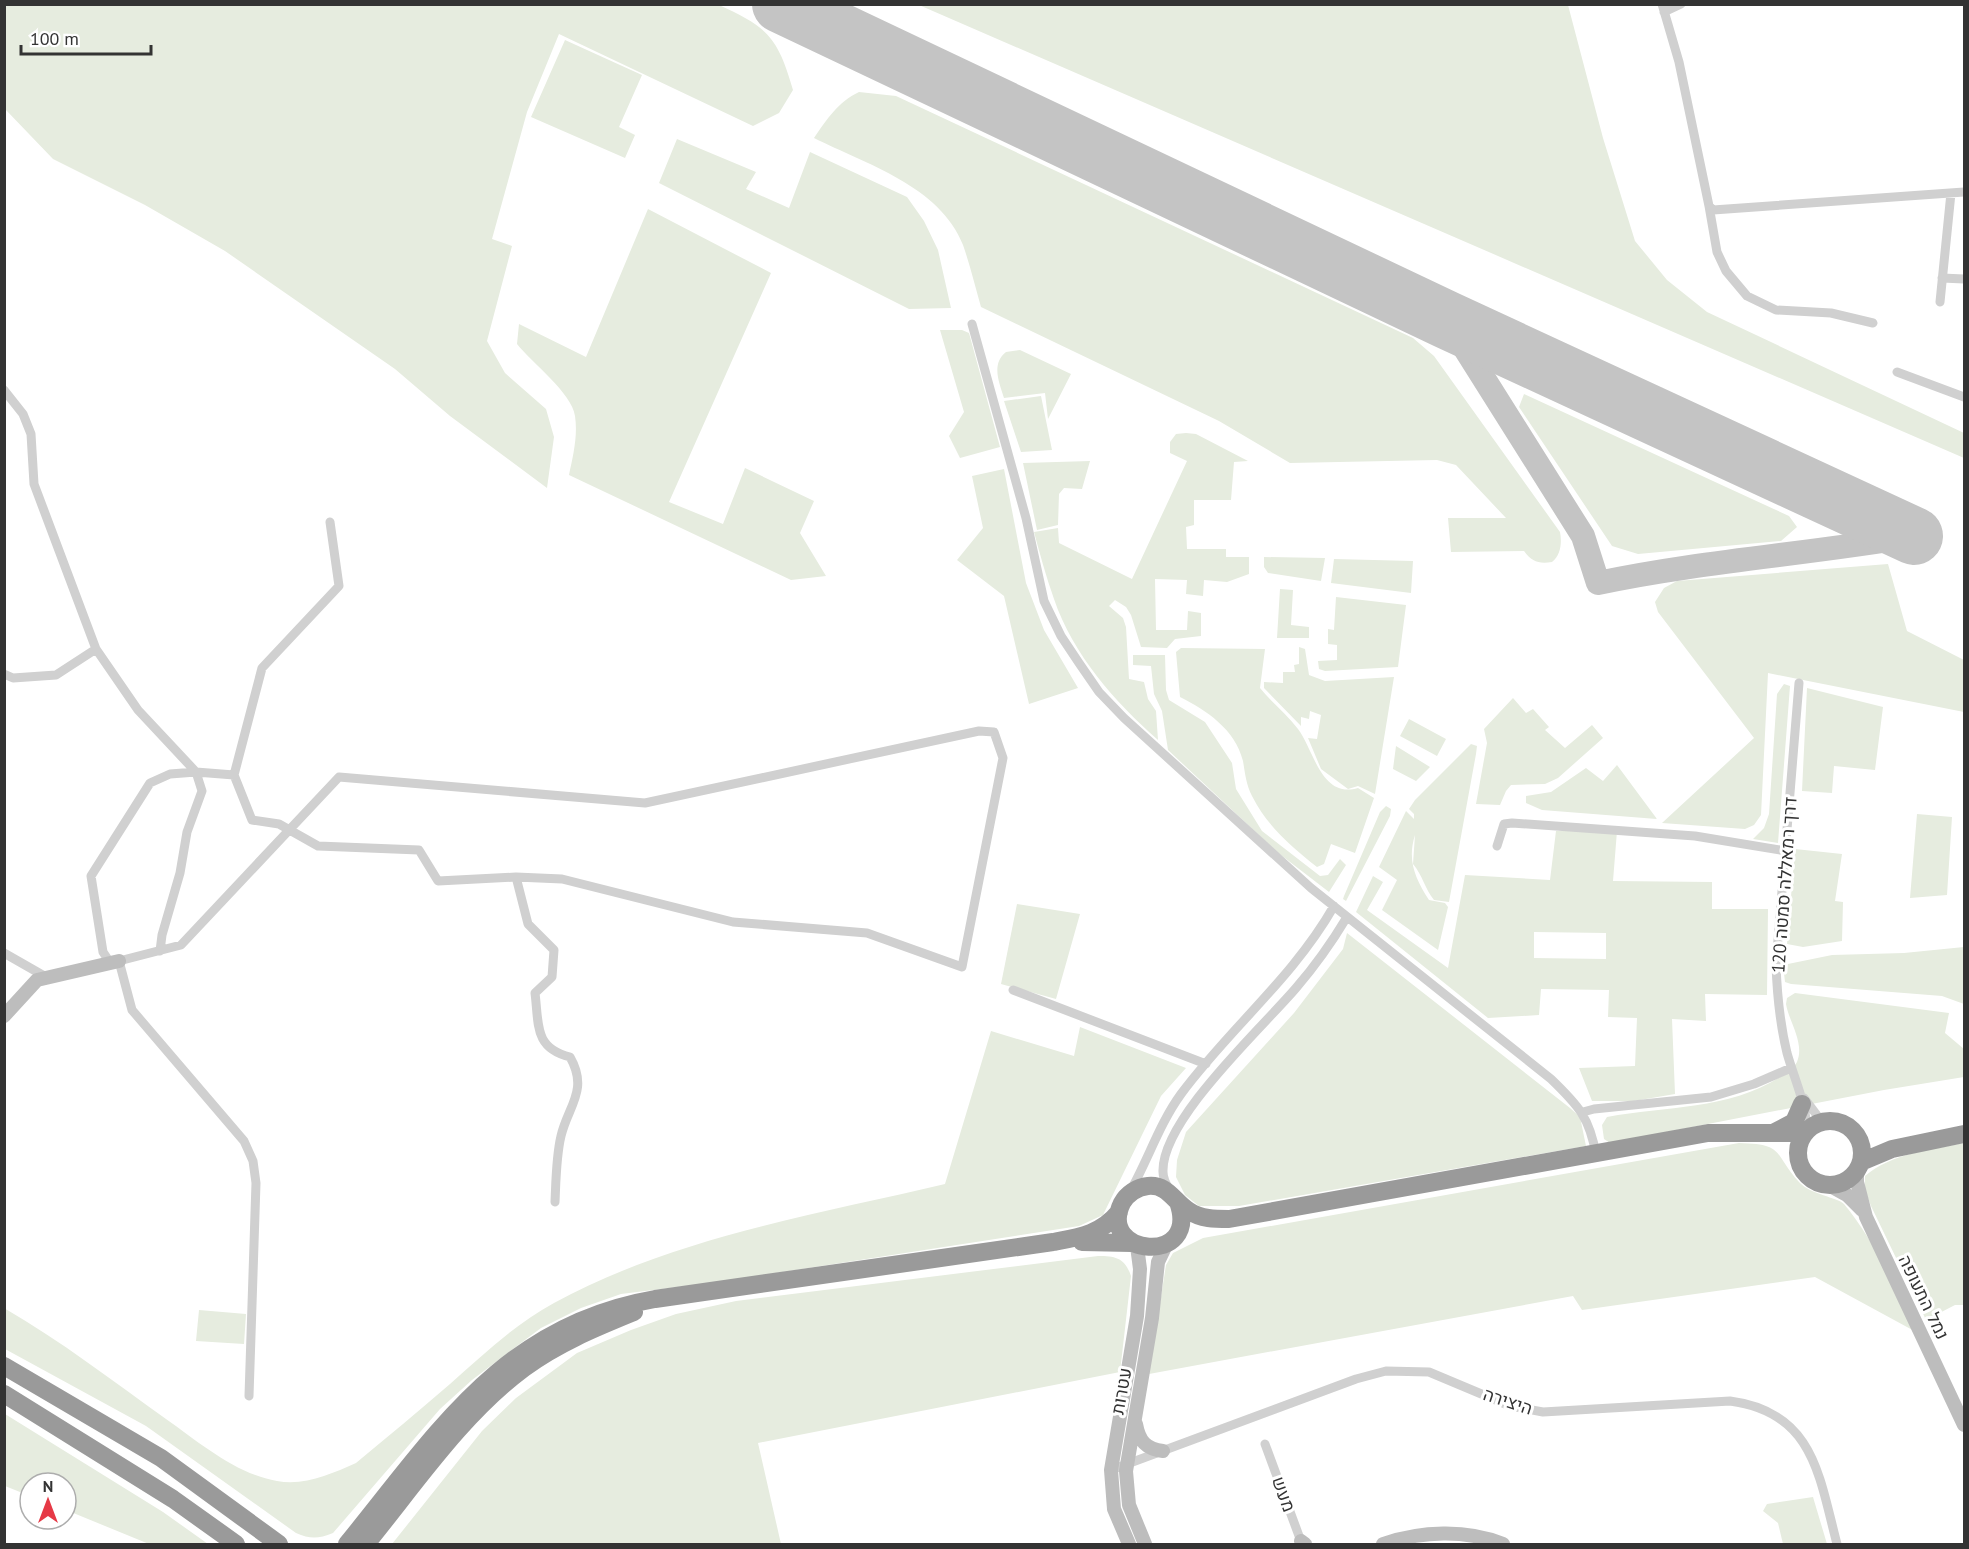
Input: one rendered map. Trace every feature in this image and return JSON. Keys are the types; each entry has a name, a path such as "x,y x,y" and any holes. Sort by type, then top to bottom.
{"highway":[{"path":"1768,1134 1782,1130 1794,1122 1802,1104"},
{"path":"1053,1242 1135,1244 1153,1248 1203,1226 1245,1217 1707,1133 1768,1134 1811,1128 1833,1121 1845,1124 1858,1138 1862,1150 1859,1166"},
{"path":"1858,1138 1890,1140 1965,1126"},
{"path":"1811,1128 1798,1152 1799,1162 1806,1174 1818,1182 1827,1184 1844,1181 1859,1166 1892,1149 1965,1134"},
{"path":"1768,1134 1784,1141 1798,1152"},
{"path":"347,1545 369,1536 455,1413 496,1372 565,1326 597,1312 629,1303 1053,1242 1094,1233 1104,1228 1119,1212 1129,1194 1146,1186 1164,1189 1186,1210 1202,1217 1229,1219 1245,1217"},
{"path":"1171,1240 1182,1220 1175,1198"},
{"path":"1119,1212 1122,1229 1135,1244"},
{"path":"4,1366 161,1458 277,1542"},
{"path":"4,1394 173,1499 236,1545"},
{"path":"338,1545 369,1536"}],"street":[{"path":"1681,4 1663,8 1679,62 1717,252 1726,271 1747,296 1776,310 1831,313 1874,323"},
{"path":"1709,206 1713,210 1965,192"},
{"path":"1940,302 1951,193"},
{"path":"1942,278 1965,279"},
{"path":"972,324 1026,518 1044,601 1061,636 1099,692 1124,718 1334,906 1551,1079 1583,1112 1590,1127 1596,1155"},
{"path":"1897,372 1965,397"},
{"path":"4,390 23,414 31,434 34,484 96,649 138,710 196,772 202,791 187,832 180,873 162,935 160,951"},
{"path":"4,1016 37,980 46,976 115,963 180,945 290,830 339,777 645,803 979,731 994,732 1004,758 962,967 867,933 733,922 562,879 438,881 419,850 318,846 290,830 279,825 252,820 234,775 262,668 339,586 330,522"},
{"path":"4,674 13,678 56,675 96,649"},
{"name":"דרך רמאללה סמטה 120","path":"1799,683 1776,964 1778,1000 1791,1068 1811,1128"},
{"path":"234,775 196,772 170,774 150,783 91,876 103,952 115,963 132,1010 244,1141 254,1161 256,1183 249,1396"},
{"path":"1497,846 1504,824 1512,823 1671,834 1786,850"},
{"path":"516,878 528,924 554,950 552,977 534,993 542,1041 553,1053 570,1057 575,1065 579,1094 561,1136 555,1202"},
{"path":"1129,1194 1170,1110 1206,1064 1289,972 1313,941 1334,906"},
{"path":"1175,1198 1162,1173 1163,1164 1166,1152 1184,1118 1205,1089 1301,982 1347,917"},
{"path":"4,953 46,976"},
{"path":"1013,990 1206,1064"},
{"path":"1583,1112 1712,1097 1754,1084 1791,1068"},
{"name":"דרך רמאללה סמטה 120","path":"1797,1085 1812,1111 1811,1128"},
{"name":"נמל התעופה","path":"1859,1166 1860,1198 1866,1217 1965,1425"},
{"name":"נמל התעופה","path":"1827,1184 1846,1195 1866,1217"},
{"name":"עטרות","path":"1145,1545 1129,1505 1127,1465 1152,1318 1158,1262 1171,1240"},
{"name":"עטרות","path":"1129,1545 1114,1509 1111,1470 1137,1316 1140,1276 1135,1244"},
{"name":"היצירה","path":"1111,1470 1356,1379 1394,1370 1430,1372 1510,1406 1543,1412 1712,1401 1746,1403 1774,1413 1786,1421 1807,1448 1820,1480 1837,1545"},
{"path":"1135,1418 1140,1440 1153,1450 1163,1451"},
{"name":"מעש","path":"1265,1444 1303,1543"},
{"path":"1383,1545 1407,1538 1443,1534 1480,1538 1503,1545"}],"shaded area":[{"path":"5,4 719,5 749,20 769,36 782,58 793,90 779,113 753,126 559,34 527,112 492,239 512,246 487,341 505,373 546,409 554,437 547,488 450,416 395,369 225,251 145,205 53,159 5,109"},
{"path":"919,5 1568,5 1603,138 1635,241 1667,280 1707,312 1964,433 1964,458"},
{"path":"565,40 642,75 619,127 635,135 625,158 531,117"},
{"path":"859,92 896,96 1413,338 1434,356 1560,532 1561,544 1557,556 1552,562 1543,563 1533,560 1524,551 1451,552 1448,518 1506,518 1456,465 1437,460 1290,463 1219,421 981,307 963,245 952,225 937,207 899,179 814,138 839,106"},
{"path":"677,139 756,172 746,189 789,208 810,152 907,197 924,221 938,250 951,308 909,309 659,183"},
{"path":"648,209 771,273 669,502 723,524 745,468 814,501 800,533 826,576 791,580 569,475 575,446 575,416 567,398 559,388 517,344 519,324 586,357"},
{"path":"940,330 962,330 969,333 1000,447 960,458 949,436 964,412"},
{"path":"1020,350 1071,374 1048,419 1045,393 1004,398 997,368 999,362 1006,352"},
{"path":"1524,394 1789,516 1797,527 1781,541 1638,554 1612,546 1519,407"},
{"path":"1041,396 1052,450 1021,452 1004,401"},
{"path":"1176,434 1196,434 1248,461 1234,462 1231,500 1194,500 1194,525 1186,527 1187,549 1226,549 1226,557 1249,557 1249,574 1227,582 1204,580 1203,596 1186,594 1187,580 1155,579 1156,630 1187,630 1188,611 1201,613 1201,636 1175,639 1167,648 1141,647 1131,615 1126,607 1115,600 1109,606 1123,618 1126,627 1129,679 1144,682 1148,699 1156,711 1158,740 1111,693 1072,639 1054,599 1034,532 1058,528 1059,543 1132,579 1187,461 1170,453 1170,442"},
{"path":"1090,461 1082,489 1064,488 1059,494 1058,525 1037,530 1023,463"},
{"path":"1004,469 1026,583 1044,630 1078,688 1029,704 1004,596 957,560 983,528 972,476"},
{"path":"1264,557 1325,558 1321,581 1268,573 1264,567"},
{"path":"1334,559 1413,561 1411,593 1331,583"},
{"path":"1888,564 1907,631 1964,660 1964,712 1768,673 1761,815 1754,825 1745,829 1662,823 1754,738 1658,612 1655,602 1664,588 1677,581"},
{"path":"1280,589 1293,590 1291,625 1309,627 1309,638 1277,638"},
{"path":"1336,597 1406,605 1398,667 1325,671 1319,669 1318,661 1337,660 1337,645 1328,644 1328,629 1334,630"},
{"path":"1299,647 1305,649 1309,675 1325,681 1394,677 1375,794 1358,786 1348,789 1321,769 1308,738 1317,739 1321,715 1310,711 1309,719 1301,717 1301,726 1264,688 1264,682 1283,683 1283,672 1295,672 1294,665 1299,664"},
{"path":"1181,648 1265,649 1260,688 1298,729 1327,780 1345,789 1358,788 1374,798 1355,853 1331,844 1324,864 1317,867 1272,826 1250,792 1243,761 1233,739 1218,722 1200,708 1180,697 1176,652"},
{"path":"1133,655 1165,655 1166,690 1169,700 1205,722 1232,763 1236,789 1262,831 1320,876 1328,875 1340,859 1346,865 1329,892 1277,852 1168,750 1162,711 1154,694 1151,666 1133,665"},
{"path":"1784,684 1790,686 1778,843 1753,839 1764,828 1769,814 1777,694"},
{"path":"1807,688 1883,707 1875,770 1834,766 1832,793 1802,791"},
{"path":"1513,698 1526,713 1533,709 1549,727 1545,730 1565,748 1592,725 1603,738 1558,778 1545,784 1511,785 1500,805 1476,804 1487,743 1484,729"},
{"path":"1409,719 1446,739 1437,756 1400,736"},
{"path":"1471,744 1477,746 1476,754 1449,902 1434,900 1431,896 1413,864 1415,835 1413,844 1412,861 1416,876 1424,892 1429,900 1445,903 1448,907 1438,950 1382,910 1397,880 1379,867 1406,811 1414,819 1414,814 1409,809 1415,800"},
{"path":"1396,746 1430,767 1416,781 1393,769"},
{"path":"1617,765 1657,819 1542,810 1526,803 1526,796 1551,792 1586,768 1603,781"},
{"path":"1386,806 1391,809 1390,816 1346,901 1343,899 1344,896 1380,812"},
{"path":"1917,814 1952,817 1947,895 1910,898"},
{"path":"1556,831 1617,831 1613,881 1712,882 1712,909 1768,909 1767,995 1705,994 1706,1021 1672,1019 1675,1094 1634,1101 1592,1101 1579,1068 1635,1066 1637,1018 1608,1017 1609,990 1541,989 1539,1015 1488,1018 1356,912 1373,876 1383,882 1367,910 1448,968 1465,875 1550,880","holes":["1534,932 1606,933 1606,959 1534,958"]},
{"path":"1795,849 1842,854 1835,901 1843,902 1842,941 1803,947 1787,944"},
{"path":"1017,904 1080,914 1056,999 1001,984"},
{"path":"1347,933 1570,1108 1580,1117 1586,1146 1239,1206 1199,1206 1185,1195 1176,1177 1177,1160 1186,1132 1294,1013 1343,949"},
{"path":"1964,947 1964,1004 1942,996 1785,982 1783,965 1832,955 1904,953"},
{"path":"1795,993 1949,1013 1945,1033 1964,1049 1964,1077 1884,1090 1610,1143 1604,1139 1602,1125 1607,1117 1696,1105 1739,1096 1760,1088 1790,1070 1797,1062 1799,1047 1786,1004 1787,998"},
{"path":"1080,1027 1186,1068 1161,1096 1103,1215 1079,1226 718,1282 621,1294 581,1308 541,1328 472,1380 440,1409 333,1533 328,1535 314,1538 296,1533 146,1426 5,1349 4,1308 66,1348 233,1465 277,1481 298,1482 318,1478 356,1463 513,1330 540,1311 600,1280 647,1261 745,1231 945,1184 991,1031 1074,1056"},
{"path":"1739,1143 1772,1148 1804,1186 1844,1204 1855,1218 1894,1283 1918,1333 1815,1277 1582,1310 1573,1296 1149,1374 1166,1265 1173,1253 1203,1238"},
{"path":"1964,1143 1964,1305 1955,1305 1926,1320 1871,1206 1865,1190 1865,1176 1899,1157"},
{"path":"1098,1256 1119,1259 1126,1265 1131,1276 1120,1372 758,1443 781,1544 392,1544 482,1431 516,1398 577,1353 631,1330 676,1314 736,1301"},
{"path":"199,1310 246,1314 244,1344 196,1341"},
{"path":"5,1414 163,1512 208,1544 149,1544 78,1515 78,1471 18,1471 18,1491 5,1486"},
{"path":"1813,1497 1827,1544 1783,1544 1778,1523 1763,1511 1767,1504"}],"taxiway":[{"path":"1447,320 1583,536 1598,583 1676,569 1914,536"}],"runway":[{"path":"781,4 1447,320 1914,536"}]}
